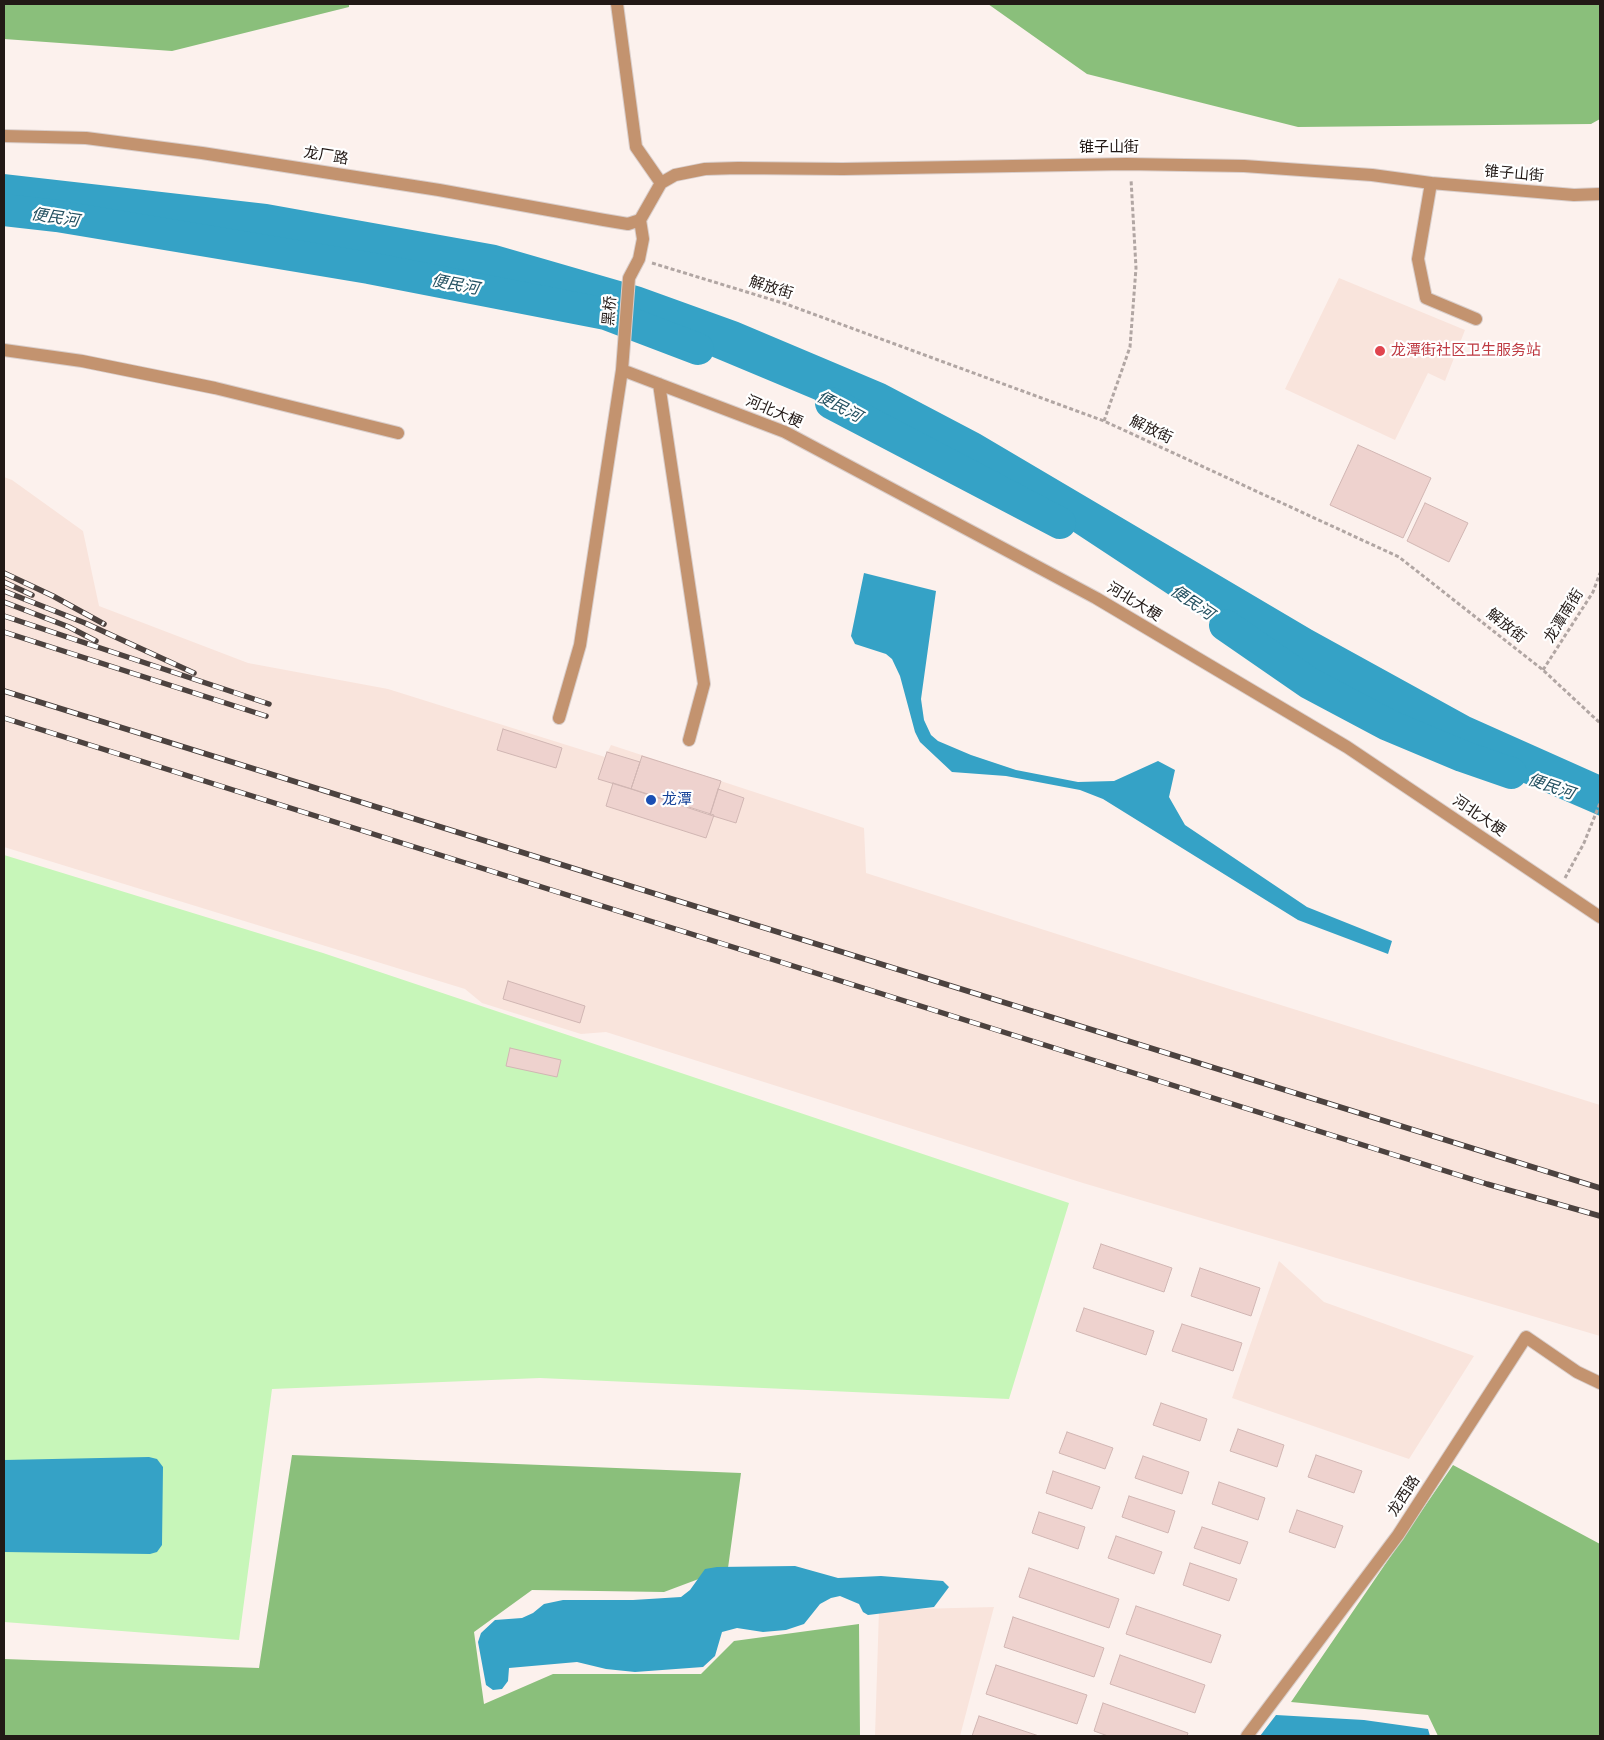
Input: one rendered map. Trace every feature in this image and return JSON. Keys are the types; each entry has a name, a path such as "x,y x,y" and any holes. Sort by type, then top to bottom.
{"street":[{"path":"617,4 636,147 661,183 640,220 643,239 639,259"},
{"name":"龙厂路","path":"4,136 86,138 202,153 439,190 628,224 640,220"},
{"name":"锥子山街","path":"661,183 675,175 705,169 842,169 1130,164 1301,169 1431,183 1574,195 1600,194"},
{"path":"1431,183 1418,259 1426,298 1476,319"},
{"name":"黑桥","path":"560,718 580,645 622,370 629,278 639,259"},
{"path":"4,350 82,360 215,388 398,433"},
{"name":"河北大梗","path":"622,370 785,432 1096,598 1347,747 1600,917"},
{"path":"659,384 704,684 690,740"},
{"name":"龙西路","path":"1247,1736 1398,1535 1526,1338 1577,1372 1600,1383"}],"path":[{"path":"1104,421 1130,347 1136,268 1130,164"},
{"name":"解放街","path":"639,259 786,304 1104,421 1399,557 1543,670 1600,723"},
{"name":"龙潭南街","path":"1543,670 1592,592 1600,573"},
{"path":"1559,889 1584,843 1600,804"}],"shaded area":[{"name":"龙潭街社区卫生服务站","path":"1339,278 1465,330 1445,381 1428,373 1395,440 1285,389"},
{"path":"4,477 12,480 83,531 99,606 248,663 388,689 605,757 611,745 864,828 866,873 1600,1105 1600,1336 1083,1183 606,1032 581,1034 482,1003 465,989 4,847"},
{"path":"1279,1261 1324,1302 1474,1356 1409,1459 1232,1398"},
{"path":"994,1607 960,1736 875,1736 879,1610"}],"green space":[{"path":"4,4 349,4 349,7 172,51 4,39"},
{"path":"988,4 1600,4 1600,119 1591,124 1298,127 1087,74"},
{"path":"4,855 323,953 1069,1203 1009,1399 540,1378 272,1389 239,1640 4,1622"},
{"path":"292,1455 741,1473 728,1568 664,1592 532,1590 474,1632 484,1704 553,1674 701,1674 734,1641 859,1624 860,1736 4,1736 4,1659 259,1668"},
{"path":"1453,1465 1600,1544 1600,1736 1438,1736 1428,1715 1291,1702"}],"water":[{"path":"4,174 267,204 496,245 641,287 738,322 885,384 980,434 1312,630 1470,717 1600,775 1600,816 1480,764 1389,720 1189,608 1063,525 947,462 866,421 634,324 576,304 390,264 104,221 4,210"},
{"path":"864,573 936,591 921,699 924,720 931,735 938,741 971,755 1016,770 1078,782 1114,781 1158,761 1175,770 1169,797 1185,825 1307,907 1392,941 1388,954 1298,920 1103,799 1080,790 1006,776 952,772 920,742 915,732 900,676 892,659 886,654 855,644 851,636"},
{"path":"149,1457 157,1459 163,1467 162,1545 157,1552 150,1554 4,1552 4,1460"},
{"path":"795,1566 838,1578 881,1576 943,1581 949,1587 934,1607 868,1615 863,1612 859,1604 840,1596 820,1604 804,1624 786,1630 763,1632 737,1628 722,1632 715,1656 703,1667 635,1672 606,1669 577,1662 509,1668 508,1681 502,1689 493,1690 486,1685 478,1642 481,1633 495,1620 522,1618 533,1613 544,1604 563,1600 633,1600 681,1597 690,1590 705,1569 717,1567"},
{"path":"1276,1715 1364,1720 1428,1729 1430,1736 1260,1736"}],"building":[{"path":"1358,445 1431,478 1403,538 1330,505"},
{"path":"1425,503 1468,523 1449,562 1407,541"},
{"path":"503,729 562,748 556,768 497,750"},
{"path":"607,752 640,762 631,789 598,779"},
{"path":"642,756 721,781 710,815 631,789"},
{"path":"613,783 714,815 706,838 606,806"},
{"path":"718,789 744,798 736,823 710,815"},
{"path":"508,981 585,1006 580,1023 503,999"},
{"path":"510,1048 561,1060 557,1077 506,1066"},
{"path":"1101,1244 1172,1268 1164,1292 1093,1268"},
{"path":"1200,1268 1260,1288 1251,1316 1191,1296"},
{"path":"1084,1308 1154,1331 1146,1355 1076,1331"},
{"path":"1182,1324 1242,1343 1233,1371 1172,1351"},
{"path":"1161,1403 1207,1419 1200,1441 1153,1425"},
{"path":"1238,1429 1284,1445 1277,1467 1230,1451"},
{"path":"1067,1432 1113,1448 1105,1469 1059,1453"},
{"path":"1316,1455 1362,1471 1354,1493 1308,1477"},
{"path":"1143,1456 1189,1472 1182,1494 1135,1478"},
{"path":"1053,1471 1100,1487 1092,1509 1046,1493"},
{"path":"1219,1482 1265,1498 1258,1520 1212,1504"},
{"path":"1129,1496 1175,1511 1168,1533 1122,1517"},
{"path":"1297,1510 1343,1526 1335,1548 1289,1532"},
{"path":"1039,1512 1085,1527 1078,1549 1032,1533"},
{"path":"1202,1527 1248,1542 1240,1564 1194,1548"},
{"path":"1116,1536 1162,1552 1154,1574 1108,1558"},
{"path":"1190,1563 1237,1579 1229,1601 1183,1585"},
{"path":"1029,1568 1119,1599 1109,1628 1019,1597"},
{"path":"1136,1606 1221,1635 1211,1663 1126,1634"},
{"path":"1013,1617 1104,1648 1094,1677 1004,1647"},
{"path":"1120,1655 1205,1685 1195,1713 1110,1684"},
{"path":"996,1665 1087,1695 1077,1724 986,1694"},
{"path":"1103,1703 1188,1733 1187,1736 1108,1736 1094,1731"},
{"path":"979,1716 1039,1736 972,1736"}],"waterway":[{"name":"便民河","path":"4,210 57,216 369,268 606,314 698,349"},
{"name":"便民河","path":"831,403 1060,523"},
{"name":"便民河","path":"1225,625 1309,683 1388,725 1462,756 1511,773"}],"railway":[{"path":"4,573 53,596 104,624"},
{"path":"4,582 32,595"},
{"path":"4,591 85,623 194,673"},
{"path":"4,602 69,627 96,641"},
{"path":"4,616 269,704"},
{"path":"4,632 266,716"},
{"path":"4,691 1600,1188"},
{"path":"4,718 1487,1184 1600,1216"}],"place":[{"name":"龙潭街社区卫生服务站","path":"1380,351"},
{"name":"龙潭","path":"651,800"}]}
